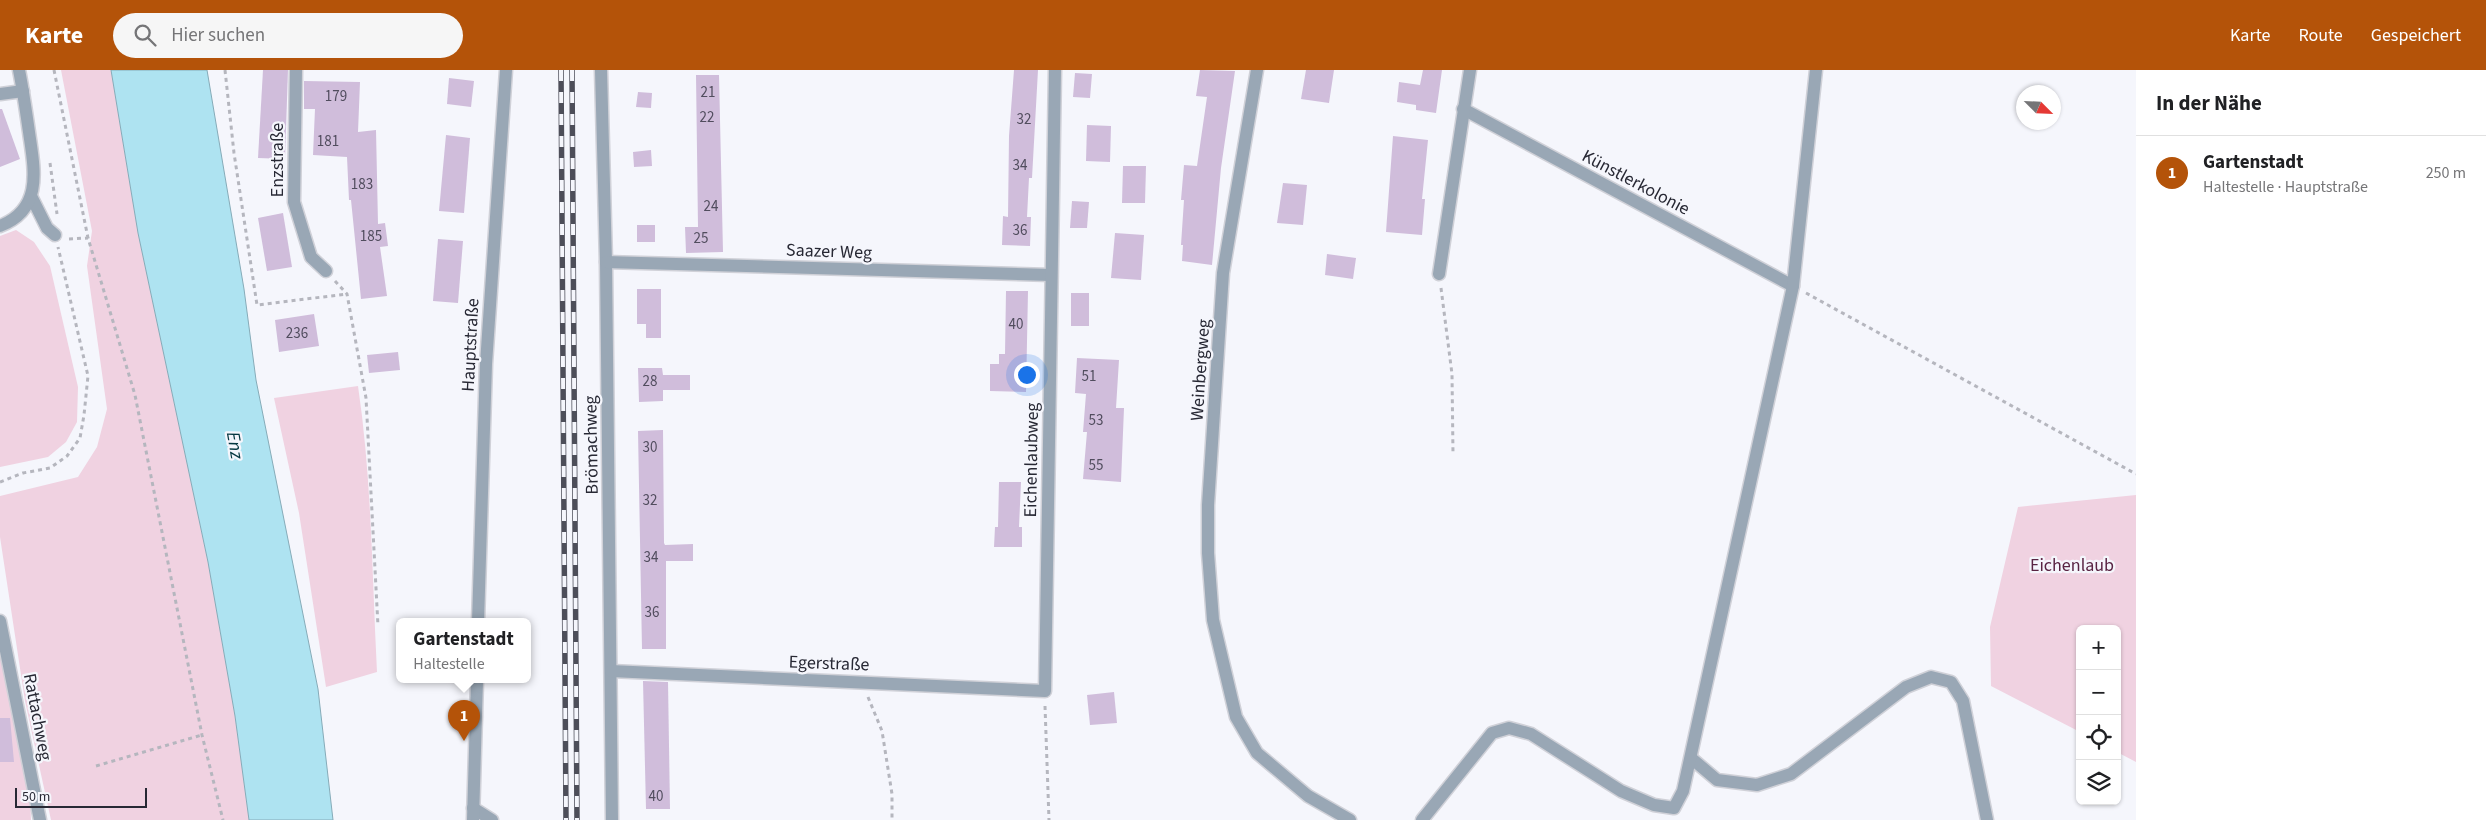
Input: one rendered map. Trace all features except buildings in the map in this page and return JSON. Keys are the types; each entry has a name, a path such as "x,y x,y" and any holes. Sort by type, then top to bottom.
{"street":[{"path":"0,226 21,213 31,196 35,176 19,70"},
{"name":"Enzstraße","path":"296,70 294,202 311,257 326,271"},
{"name":"Hauptstraße","path":"478,618 486,364 506,70"},
{"name":"Brömachweg","path":"601,70 612,671 612,820"},
{"name":"Eichenlaubweg","path":"1045,691 1055,70"},
{"name":"Weinbergweg","path":"1257,70 1223,273 1208,505 1208,553 1213,620 1224,673 1236,717 1257,754 1308,796 1350,820"},
{"path":"1440,274 1470,70"},
{"path":"1422,820 1492,733 1510,728 1531,734 1621,791 1654,805 1674,808 1683,790 1691,758 1740,523 1793,286 1816,70"},
{"path":"0,94 23,91"},
{"name":"Künstlerkolonie","path":"1463,109 1793,286"},
{"path":"31,196 47,228 56,238"},
{"name":"Saazer Weg","path":"606,262 1051,275"},
{"name":"Rattachweg","path":"0,621 40,820"},
{"name":"Egerstraße","path":"612,671 1045,691"},
{"path":"1691,758 1717,780 1756,785 1791,774 1906,687 1931,677 1951,682 1963,701 1987,820"},
{"path":"477,683 473,814 492,820"}],"path":[{"path":"54,70 88,238 136,395 202,735 222,820"},
{"path":"225,70 234,153 257,305 347,294"},
{"path":"0,482 23,473 50,468 67,456 80,438 84,415 88,376 56,238 57,211 48,155"},
{"path":"56,238 88,238"},
{"path":"326,271 347,294 366,398 378,626"},
{"path":"1440,274 1452,374 1453,454"},
{"path":"1793,286 2136,474"},
{"path":"862,682 882,732 892,794 892,820"},
{"path":"1045,691 1049,820"},
{"path":"96,766 202,735"}],"green space":[{"path":"61,70 111,70 138,233 208,562 235,716 249,820 51,820 25,701 0,537 0,496 78,477 97,447 107,409 87,266 92,231"},
{"path":"16,230 34,242 50,266 78,387 77,422 66,442 48,457 0,467 0,236"},
{"path":"358,386 369,493 377,672 326,687 299,513 274,398"},
{"name":"Eichenlaub","path":"2136,495 2136,762 2121,754 2121,625 2076,625 2076,730 1991,686 1990,627 2018,507"},
{"path":"0,643 29,772 31,820 0,820"}],"water":[{"name":"Enz","path":"111,70 207,70 244,289 256,380 318,689 333,820 249,820 235,716 208,562 138,233"}],"railway":[{"path":"561,70 566,820"},
{"path":"572,70 577,820"}],"place":[{"name":"Gartenstadt","path":"464,741"}]}
